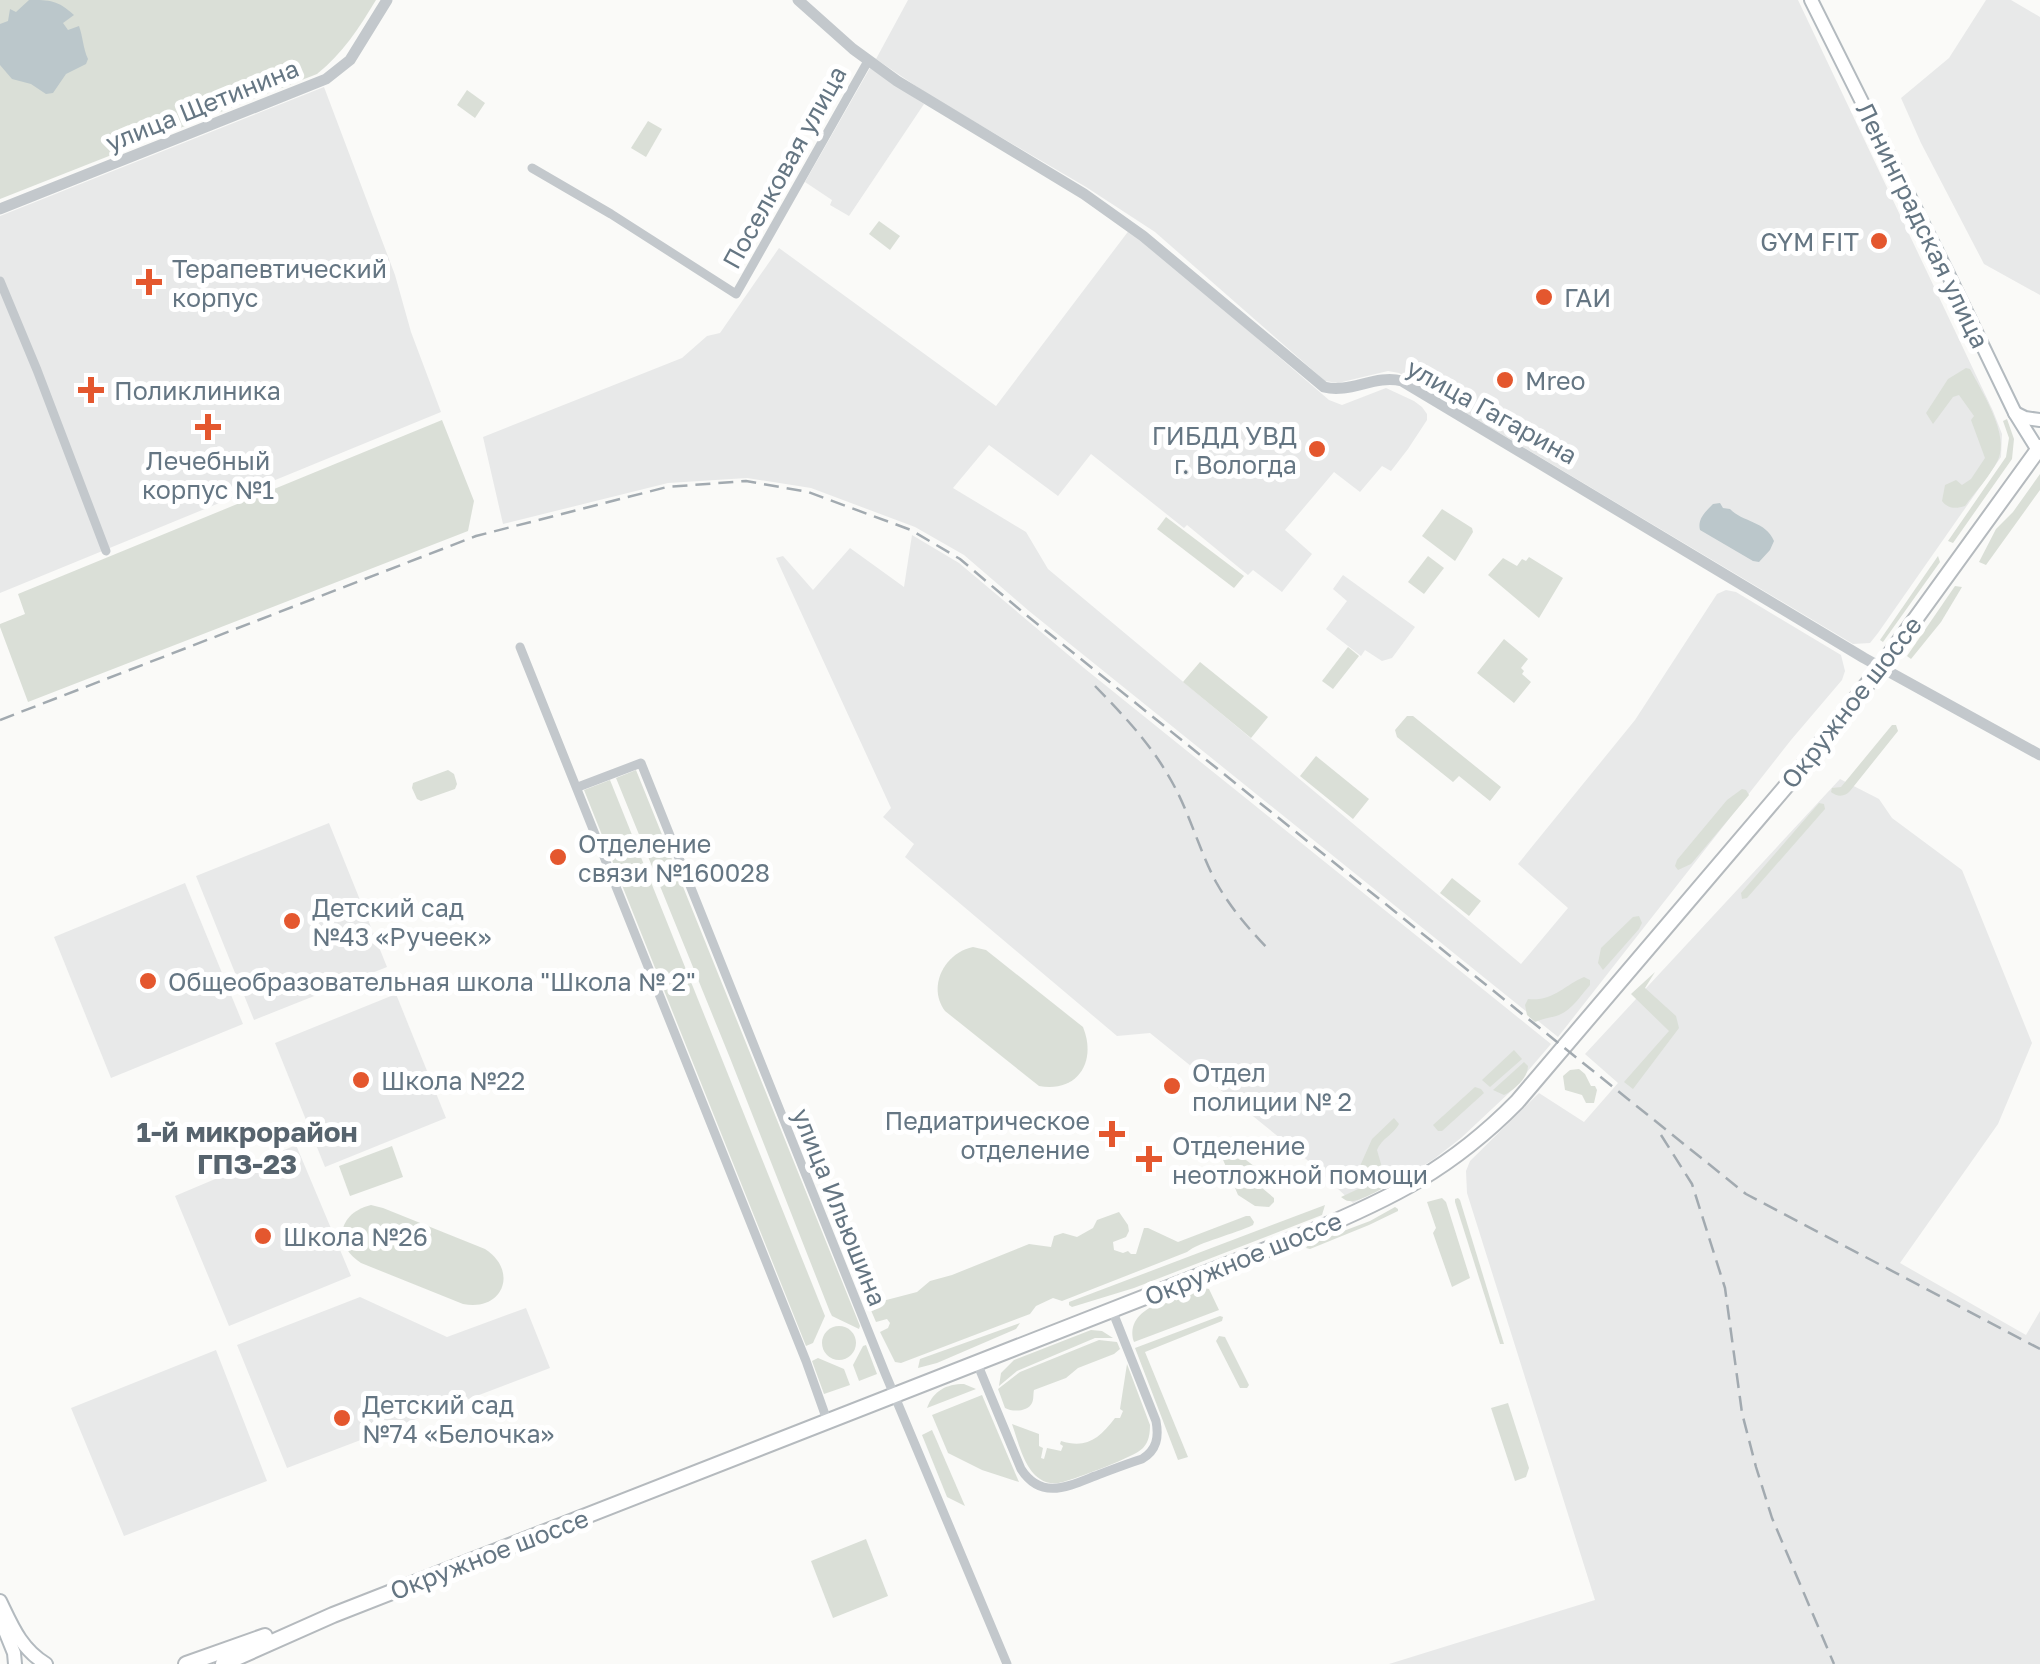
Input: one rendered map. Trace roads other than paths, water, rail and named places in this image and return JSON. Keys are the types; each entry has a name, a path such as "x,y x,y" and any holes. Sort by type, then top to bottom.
{"main road":[{"name":"Ленинградская улица","path":"1810,0 2015,412 2039,448"},
{"path":"2015,412 2040,420"},
{"name":"Окружное шоссе","path":"223,1664 333,1615 1372,1206 1416,1183 1468,1148 1564,1049 1799,771 1880,668 2039,448"},
{"path":"0,1601 22,1643 46,1664"},
{"name":"Окружное шоссе","path":"186,1664 333,1615"},
{"path":"0,1619 15,1664"}],"street":[{"name":"улица Щетинина","path":"0,209 326,80 350,60 387,0"},
{"name":"улица Гагарина","path":"798,0 868,61 927,101 1084,194 1143,236 1324,387 1337,389 1383,378 1402,381 1880,668 2040,755"},
{"name":"Поселковая улица","path":"532,168 736,294 868,61"},
{"path":"0,282 106,551"},
{"path":"520,647 827,1420"},
{"name":"улица Ильюшина","path":"578,787 640,763 894,1394 1008,1664"},
{"path":"977,1363 1021,1469 1032,1482 1048,1488 1065,1488 1142,1458 1156,1444 1157,1428 1112,1310"}],"railway":[{"path":"0,720 476,536 667,487 746,481 808,492 911,530 960,559 1746,1194 2040,1349"},
{"path":"1095,686 1137,731 1164,768 1216,882 1268,949"},
{"path":"1661,1135 1692,1184 1725,1288 1742,1413 1756,1467 1772,1518 1834,1664"}],"place":[{"name":"GYM FIT","path":"1879,241"},
{"name":"Терапевтический корпус","path":"149,282"},
{"name":"ГАИ","path":"1544,297"},
{"name":"Mreo","path":"1505,380"},
{"name":"Поликлиника","path":"91,390"},
{"name":"Лечебный корпус №1","path":"208,427"},
{"name":"ГИБДД УВД г. Вологда","path":"1317,449"},
{"name":"Отделение связи №160028","path":"558,857"},
{"name":"Детский сад №43 «Ручеек»","path":"292,921"},
{"name":"Общеобразовательная школа \"Школа № 2\"","path":"148,981"},
{"name":"Школа №22","path":"361,1080"},
{"name":"Отдел полиции № 2","path":"1172,1086"},
{"name":"Педиатрическое отделение","path":"1112,1134"},
{"name":"Отделение неотложной помощи","path":"1149,1159"},
{"name":"Школа №26","path":"263,1236"},
{"name":"Детский сад №74 «Белочка»","path":"342,1418"}],"district":[{"name":"1-й микрорайон ГПЗ-23","path":"247,1147"}]}
